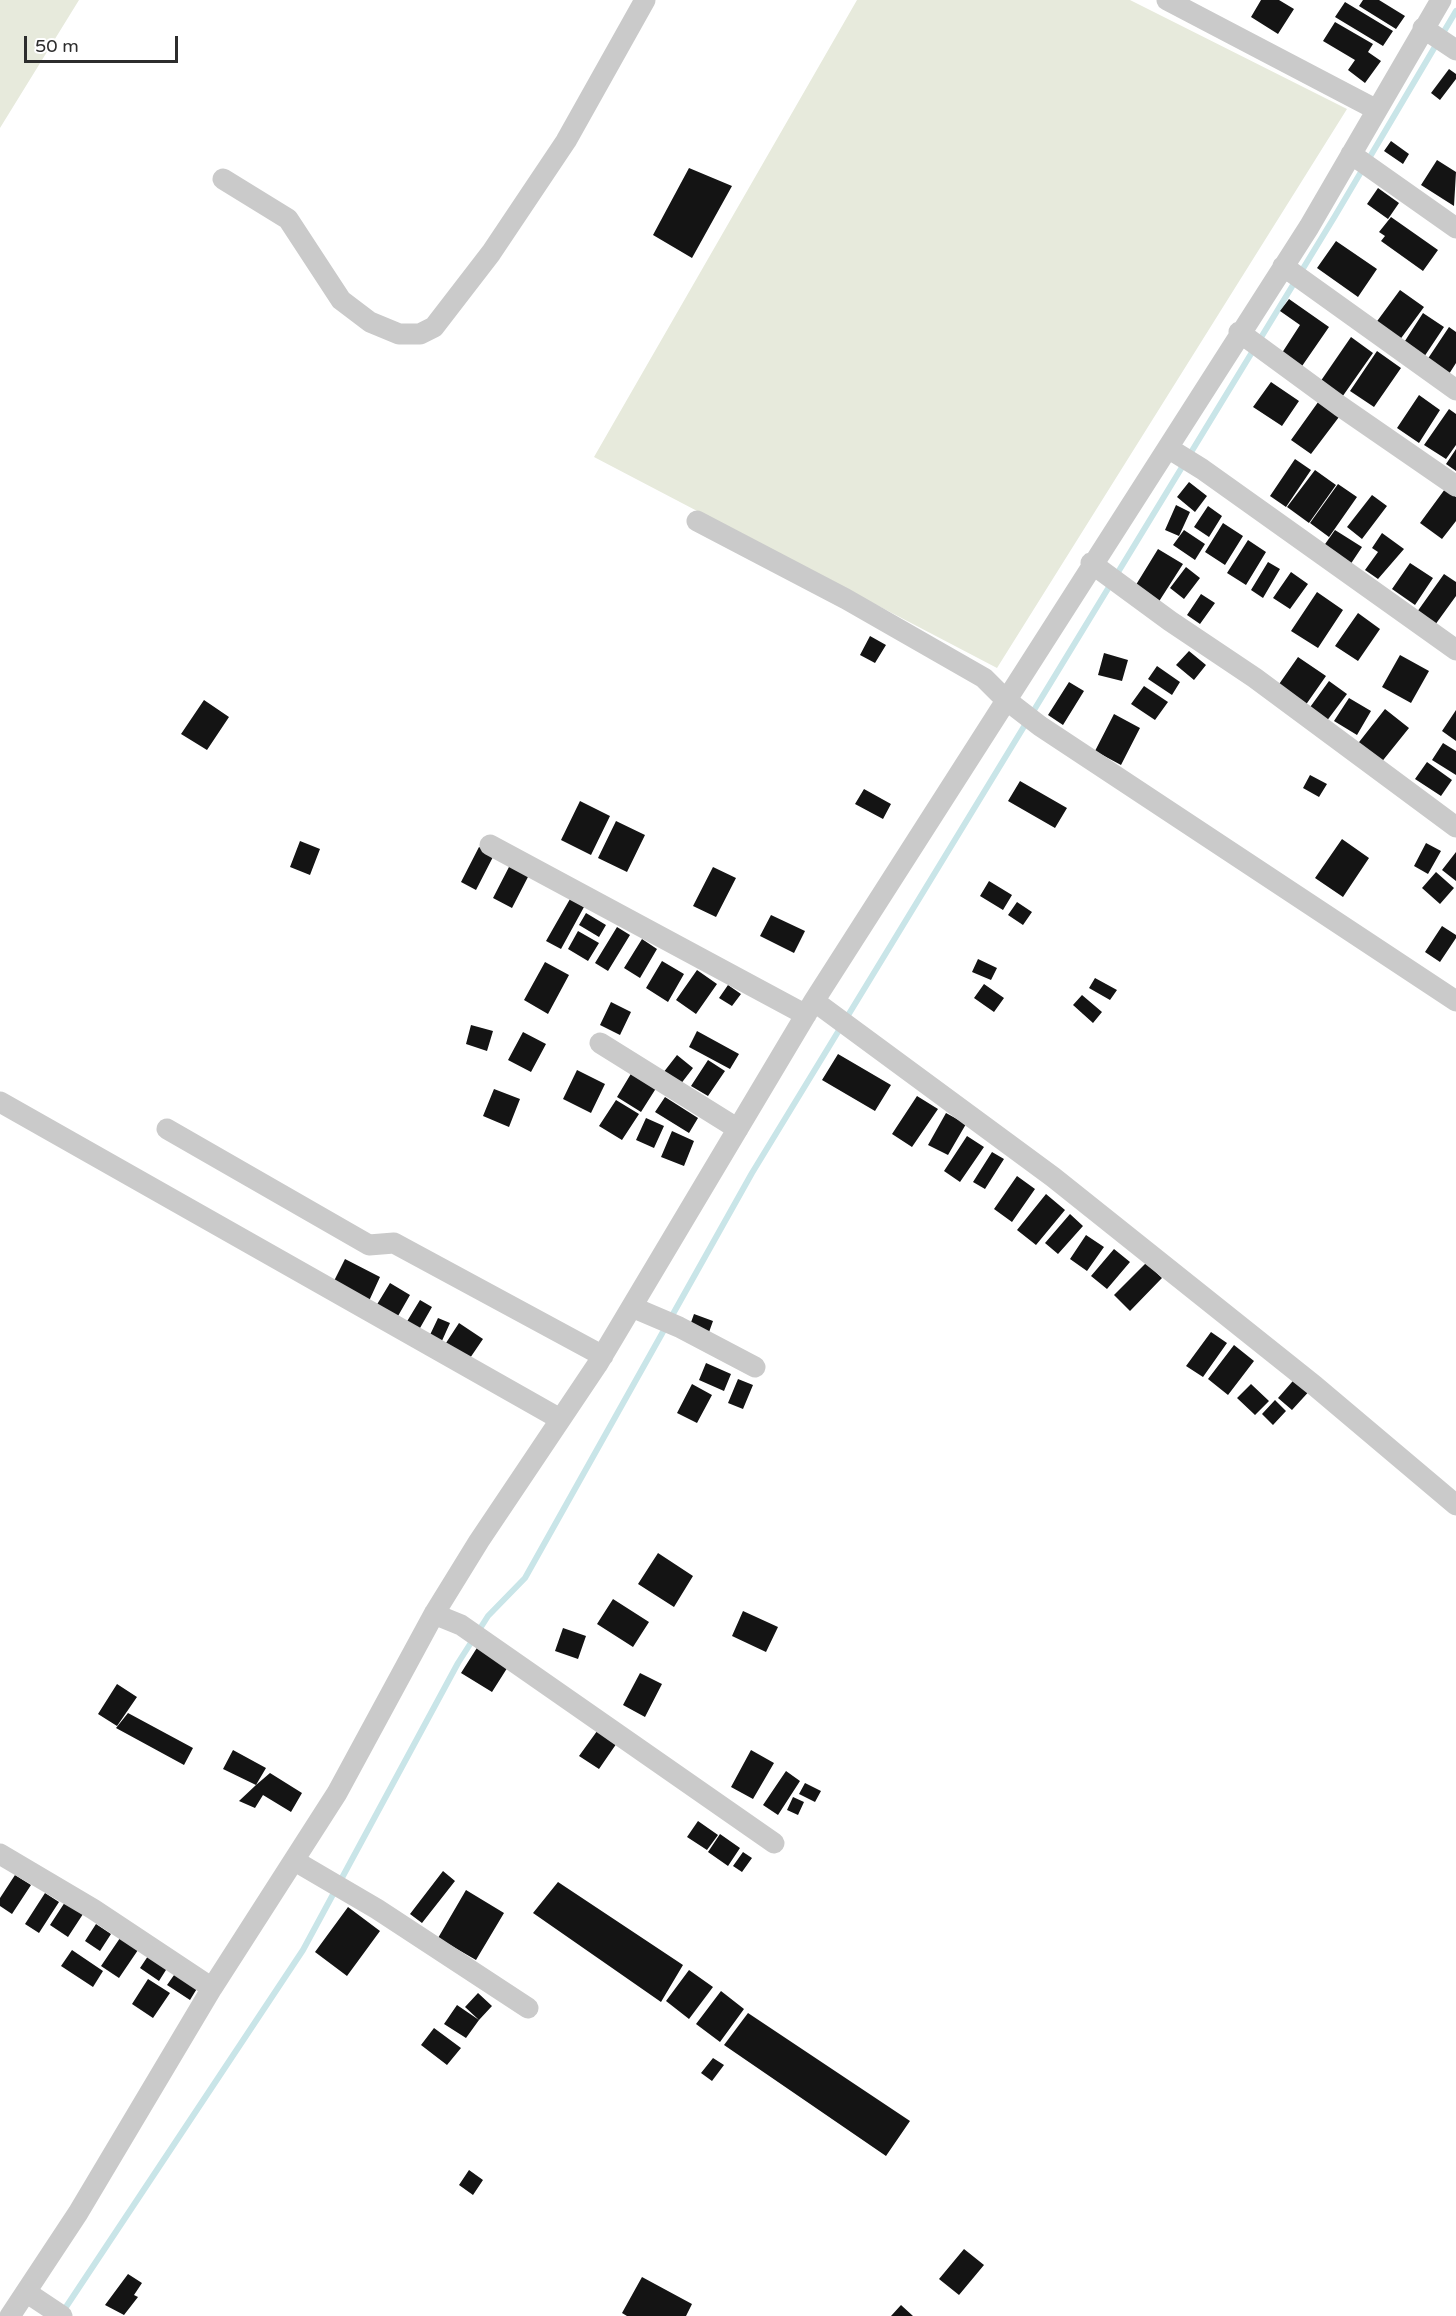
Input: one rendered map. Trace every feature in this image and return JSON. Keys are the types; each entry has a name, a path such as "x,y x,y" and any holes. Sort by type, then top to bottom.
{"street":[{"path":"223,179 288,219 341,300 370,322 399,334 420,334 434,327 491,253 566,141 645,0"},
{"path":"1167,0 1377,110"},
{"path":"10,2316 78,2213 212,1988 337,1793 434,1614 603,1356 810,1008 1098,568 1243,335 1292,271 1377,110 1426,30 1441,0"},
{"path":"1426,30 1456,50"},
{"path":"1353,156 1456,228"},
{"path":"1292,271 1456,390"},
{"path":"1243,335 1456,486"},
{"path":"1171,450 1202,469 1456,650"},
{"path":"697,521 846,599 984,678 1040,726 1456,1001"},
{"path":"1098,568 1255,678 1456,827"},
{"path":"490,845 810,1008 832,1014 1053,1177 1308,1380 1456,1505"},
{"path":"600,1043 738,1129"},
{"path":"0,1102 560,1419"},
{"path":"166,1129 369,1245 394,1243 603,1356"},
{"path":"632,1307 679,1327 754,1367"},
{"path":"434,1614 461,1625 484,1640 774,1843"},
{"path":"0,1854 93,1909 212,1988"},
{"path":"295,1861 344,1889 528,2008"},
{"path":"26,2292 56,2312"}],"shaded area":[{"path":"0,0 79,0 0,128"},
{"path":"857,0 1130,0 1347,109 997,668 594,457"}],"building":[{"path":"1261,0 1279,0 1294,9 1278,34 1251,17"},
{"path":"1363,0 1379,0 1405,16 1396,29 1359,6"},
{"path":"1345,2 1393,31 1383,46 1335,17"},
{"path":"1335,22 1373,44 1368,52 1381,61 1365,83 1348,70 1355,60 1323,41"},
{"path":"1449,69 1456,74 1456,79 1440,100 1431,93"},
{"path":"1391,141 1409,154 1403,164 1384,151"},
{"path":"1437,160 1456,172 1454,206 1421,185"},
{"path":"689,168 732,186 692,258 653,235"},
{"path":"1378,188 1399,203 1388,219 1367,204"},
{"path":"1391,217 1438,250 1423,271 1381,241 1385,236 1379,232"},
{"path":"1336,241 1377,269 1358,297 1317,268"},
{"path":"1400,290 1424,307 1399,341 1375,324"},
{"path":"1289,299 1329,327 1300,369 1280,356 1300,325 1280,311"},
{"path":"1423,313 1444,327 1424,357 1403,344"},
{"path":"1449,327 1456,332 1456,363 1449,374 1427,360"},
{"path":"1351,337 1373,353 1340,400 1318,385"},
{"path":"1377,351 1401,368 1374,407 1350,391"},
{"path":"1271,382 1299,401 1282,426 1253,407"},
{"path":"1419,395 1440,410 1419,443 1397,428"},
{"path":"1321,398 1342,413 1311,454 1291,440"},
{"path":"1449,409 1456,414 1456,445 1446,459 1424,445"},
{"path":"1456,449 1456,471 1446,464"},
{"path":"1295,459 1311,470 1286,507 1270,496"},
{"path":"1315,470 1336,485 1309,523 1287,507"},
{"path":"1189,482 1207,496 1195,512 1177,497"},
{"path":"1338,484 1357,497 1329,537 1310,523"},
{"path":"1445,489 1456,497 1456,521 1442,539 1420,523"},
{"path":"1372,495 1387,506 1362,539 1347,527"},
{"path":"1176,505 1190,512 1179,536 1165,530"},
{"path":"1208,506 1222,516 1209,537 1194,527"},
{"path":"1223,523 1243,536 1225,565 1205,552"},
{"path":"1184,530 1205,544 1195,560 1173,545"},
{"path":"1335,530 1362,547 1350,565 1323,547"},
{"path":"1382,533 1404,549 1378,579 1365,570 1378,552 1372,548"},
{"path":"1248,540 1266,552 1246,585 1227,573"},
{"path":"1158,549 1183,564 1158,603 1134,588"},
{"path":"1268,562 1280,569 1263,598 1251,590"},
{"path":"1410,563 1433,578 1415,605 1392,589"},
{"path":"1186,567 1200,578 1184,599 1170,588"},
{"path":"1291,572 1308,584 1290,609 1273,598"},
{"path":"1444,574 1456,582 1456,596 1435,625 1417,612"},
{"path":"1317,592 1343,610 1318,648 1291,631"},
{"path":"1201,594 1215,603 1200,624 1187,615"},
{"path":"1358,613 1380,629 1358,661 1335,646"},
{"path":"870,636 886,645 875,663 860,655"},
{"path":"1189,651 1206,665 1194,680 1176,665"},
{"path":"1104,653 1128,660 1122,681 1098,675"},
{"path":"1400,655 1429,671 1411,703 1382,687"},
{"path":"1298,657 1326,676 1305,706 1277,687"},
{"path":"1157,666 1180,682 1172,695 1148,679"},
{"path":"1329,681 1347,694 1326,722 1308,710"},
{"path":"1069,682 1084,691 1063,725 1048,715"},
{"path":"1144,686 1168,702 1155,720 1131,704"},
{"path":"1349,698 1371,711 1357,735 1334,721"},
{"path":"204,700 229,717 207,750 181,734"},
{"path":"1385,709 1409,728 1380,764 1356,746"},
{"path":"1456,710 1456,741 1442,731"},
{"path":"1114,714 1140,728 1121,765 1095,751"},
{"path":"1443,743 1456,751 1456,775 1432,760"},
{"path":"1427,762 1452,780 1441,796 1415,779"},
{"path":"1310,775 1327,784 1319,797 1303,788"},
{"path":"1020,781 1067,808 1055,828 1008,801"},
{"path":"864,789 891,804 883,819 855,804"},
{"path":"580,801 610,816 591,855 561,840"},
{"path":"616,821 645,835 627,872 598,858"},
{"path":"1342,839 1369,858 1343,897 1315,878"},
{"path":"300,841 320,849 310,875 290,867"},
{"path":"1426,843 1441,851 1428,874 1414,866"},
{"path":"479,847 494,855 476,890 461,882"},
{"path":"1456,852 1456,881 1442,870"},
{"path":"510,865 529,875 512,908 493,898"},
{"path":"713,867 736,878 716,917 693,906"},
{"path":"1436,872 1454,888 1440,904 1422,888"},
{"path":"989,881 1012,895 1003,910 980,896"},
{"path":"570,899 584,907 561,949 546,941"},
{"path":"1017,902 1032,912 1023,925 1008,915"},
{"path":"586,913 606,925 599,937 579,925"},
{"path":"771,915 805,931 794,953 760,936"},
{"path":"1442,926 1456,935 1456,938 1440,962 1425,952"},
{"path":"617,927 630,935 608,971 595,963"},
{"path":"578,931 599,943 588,961 568,949"},
{"path":"642,939 657,949 640,978 624,968"},
{"path":"978,959 997,968 991,980 972,972"},
{"path":"662,961 684,974 668,1002 646,988"},
{"path":"545,962 569,975 548,1014 524,1000"},
{"path":"697,970 717,984 696,1014 676,1000"},
{"path":"1095,978 1117,990 1110,1000 1089,988"},
{"path":"984,984 1004,998 994,1012 974,998"},
{"path":"728,985 741,994 732,1006 719,998"},
{"path":"1082,995 1102,1012 1093,1023 1073,1005"},
{"path":"611,1002 631,1012 620,1035 600,1025"},
{"path":"471,1025 493,1031 487,1051 466,1044"},
{"path":"697,1031 739,1054 730,1069 689,1047"},
{"path":"523,1032 546,1044 531,1072 508,1060"},
{"path":"838,1054 891,1085 875,1111 822,1080"},
{"path":"677,1055 693,1068 680,1085 663,1073"},
{"path":"708,1060 725,1071 708,1096 691,1086"},
{"path":"635,1067 660,1082 641,1112 617,1097"},
{"path":"577,1070 605,1084 591,1113 563,1099"},
{"path":"494,1089 520,1099 509,1127 483,1116"},
{"path":"917,1096 938,1109 912,1147 892,1134"},
{"path":"665,1097 698,1118 689,1133 655,1112"},
{"path":"616,1100 639,1114 622,1140 599,1126"},
{"path":"946,1113 966,1124 948,1155 928,1145"},
{"path":"646,1118 664,1126 654,1148 636,1140"},
{"path":"672,1131 694,1141 684,1166 661,1157"},
{"path":"967,1136 984,1147 960,1182 944,1171"},
{"path":"992,1152 1004,1159 985,1189 973,1182"},
{"path":"1017,1176 1035,1189 1012,1222 994,1209"},
{"path":"1046,1194 1065,1210 1036,1245 1017,1230"},
{"path":"1070,1214 1083,1226 1058,1254 1045,1243"},
{"path":"1086,1235 1104,1247 1087,1271 1070,1259"},
{"path":"1114,1249 1130,1262 1107,1289 1091,1276"},
{"path":"345,1259 380,1277 369,1301 333,1283"},
{"path":"1146,1263 1162,1278 1130,1311 1114,1295"},
{"path":"390,1283 410,1295 394,1323 373,1311"},
{"path":"420,1300 432,1307 416,1335 403,1328"},
{"path":"694,1314 713,1321 708,1335 689,1328"},
{"path":"438,1318 450,1323 441,1343 429,1337"},
{"path":"459,1323 483,1339 468,1361 444,1346"},
{"path":"1211,1332 1227,1343 1203,1377 1186,1366"},
{"path":"1234,1345 1254,1361 1228,1395 1208,1379"},
{"path":"706,1363 731,1374 724,1391 699,1380"},
{"path":"1299,1374 1313,1387 1292,1410 1278,1398"},
{"path":"738,1379 753,1385 743,1409 728,1403"},
{"path":"692,1384 712,1395 697,1423 677,1413"},
{"path":"1251,1384 1269,1401 1255,1415 1237,1398"},
{"path":"1275,1400 1286,1411 1273,1425 1262,1414"},
{"path":"658,1553 693,1576 674,1607 638,1584"},
{"path":"613,1599 649,1622 633,1647 597,1624"},
{"path":"743,1611 778,1627 766,1652 732,1636"},
{"path":"563,1628 586,1636 578,1659 555,1651"},
{"path":"480,1643 511,1662 492,1692 461,1673"},
{"path":"640,1673 662,1684 645,1717 623,1705"},
{"path":"117,1684 137,1697 117,1726 98,1714"},
{"path":"128,1713 193,1748 184,1765 116,1728"},
{"path":"600,1727 619,1740 599,1769 579,1756"},
{"path":"233,1750 266,1768 256,1785 223,1769"},
{"path":"751,1750 774,1763 753,1799 731,1787"},
{"path":"786,1771 800,1781 778,1815 763,1805"},
{"path":"270,1773 302,1793 291,1812 263,1795 255,1808 239,1801"},
{"path":"805,1783 821,1791 815,1802 799,1794"},
{"path":"793,1797 804,1802 798,1815 787,1810"},
{"path":"698,1821 718,1835 707,1850 687,1837"},
{"path":"720,1834 740,1848 728,1866 708,1852"},
{"path":"743,1852 752,1858 742,1872 733,1866"},
{"path":"443,1871 455,1881 422,1923 410,1914"},
{"path":"15,1875 31,1885 12,1914 0,1906 0,1898"},
{"path":"558,1882 683,1965 661,2002 533,1913"},
{"path":"466,1890 504,1913 476,1960 438,1938"},
{"path":"45,1893 59,1902 39,1933 25,1924"},
{"path":"67,1899 85,1911 68,1937 50,1925"},
{"path":"348,1907 380,1931 347,1976 315,1952"},
{"path":"96,1924 111,1934 100,1951 85,1941"},
{"path":"120,1938 138,1950 119,1978 101,1966"},
{"path":"72,1950 103,1971 93,1987 61,1966"},
{"path":"152,1950 171,1962 159,1981 140,1968"},
{"path":"179,1968 201,1982 190,2000 167,1985"},
{"path":"689,1970 713,1987 689,2019 666,2001"},
{"path":"148,1979 170,1993 153,2018 132,2004"},
{"path":"721,1991 744,2009 720,2042 696,2024"},
{"path":"478,1993 492,2006 479,2020 465,2007"},
{"path":"457,2005 479,2020 466,2038 444,2024"},
{"path":"748,2013 910,2121 886,2156 724,2045"},
{"path":"434,2028 461,2048 447,2065 421,2045"},
{"path":"713,2058 724,2065 712,2081 701,2073"},
{"path":"469,2170 483,2180 473,2195 459,2185"},
{"path":"964,2249 984,2265 959,2295 939,2279"},
{"path":"128,2274 142,2283 134,2295 138,2297 124,2315 105,2305"},
{"path":"642,2277 692,2304 686,2316 627,2316 622,2313"},
{"path":"901,2305 913,2316 891,2316"}],"waterway":[{"path":"62,2313 303,1950 458,1663 488,1616 525,1578 752,1173 1335,216 1456,11"}]}
